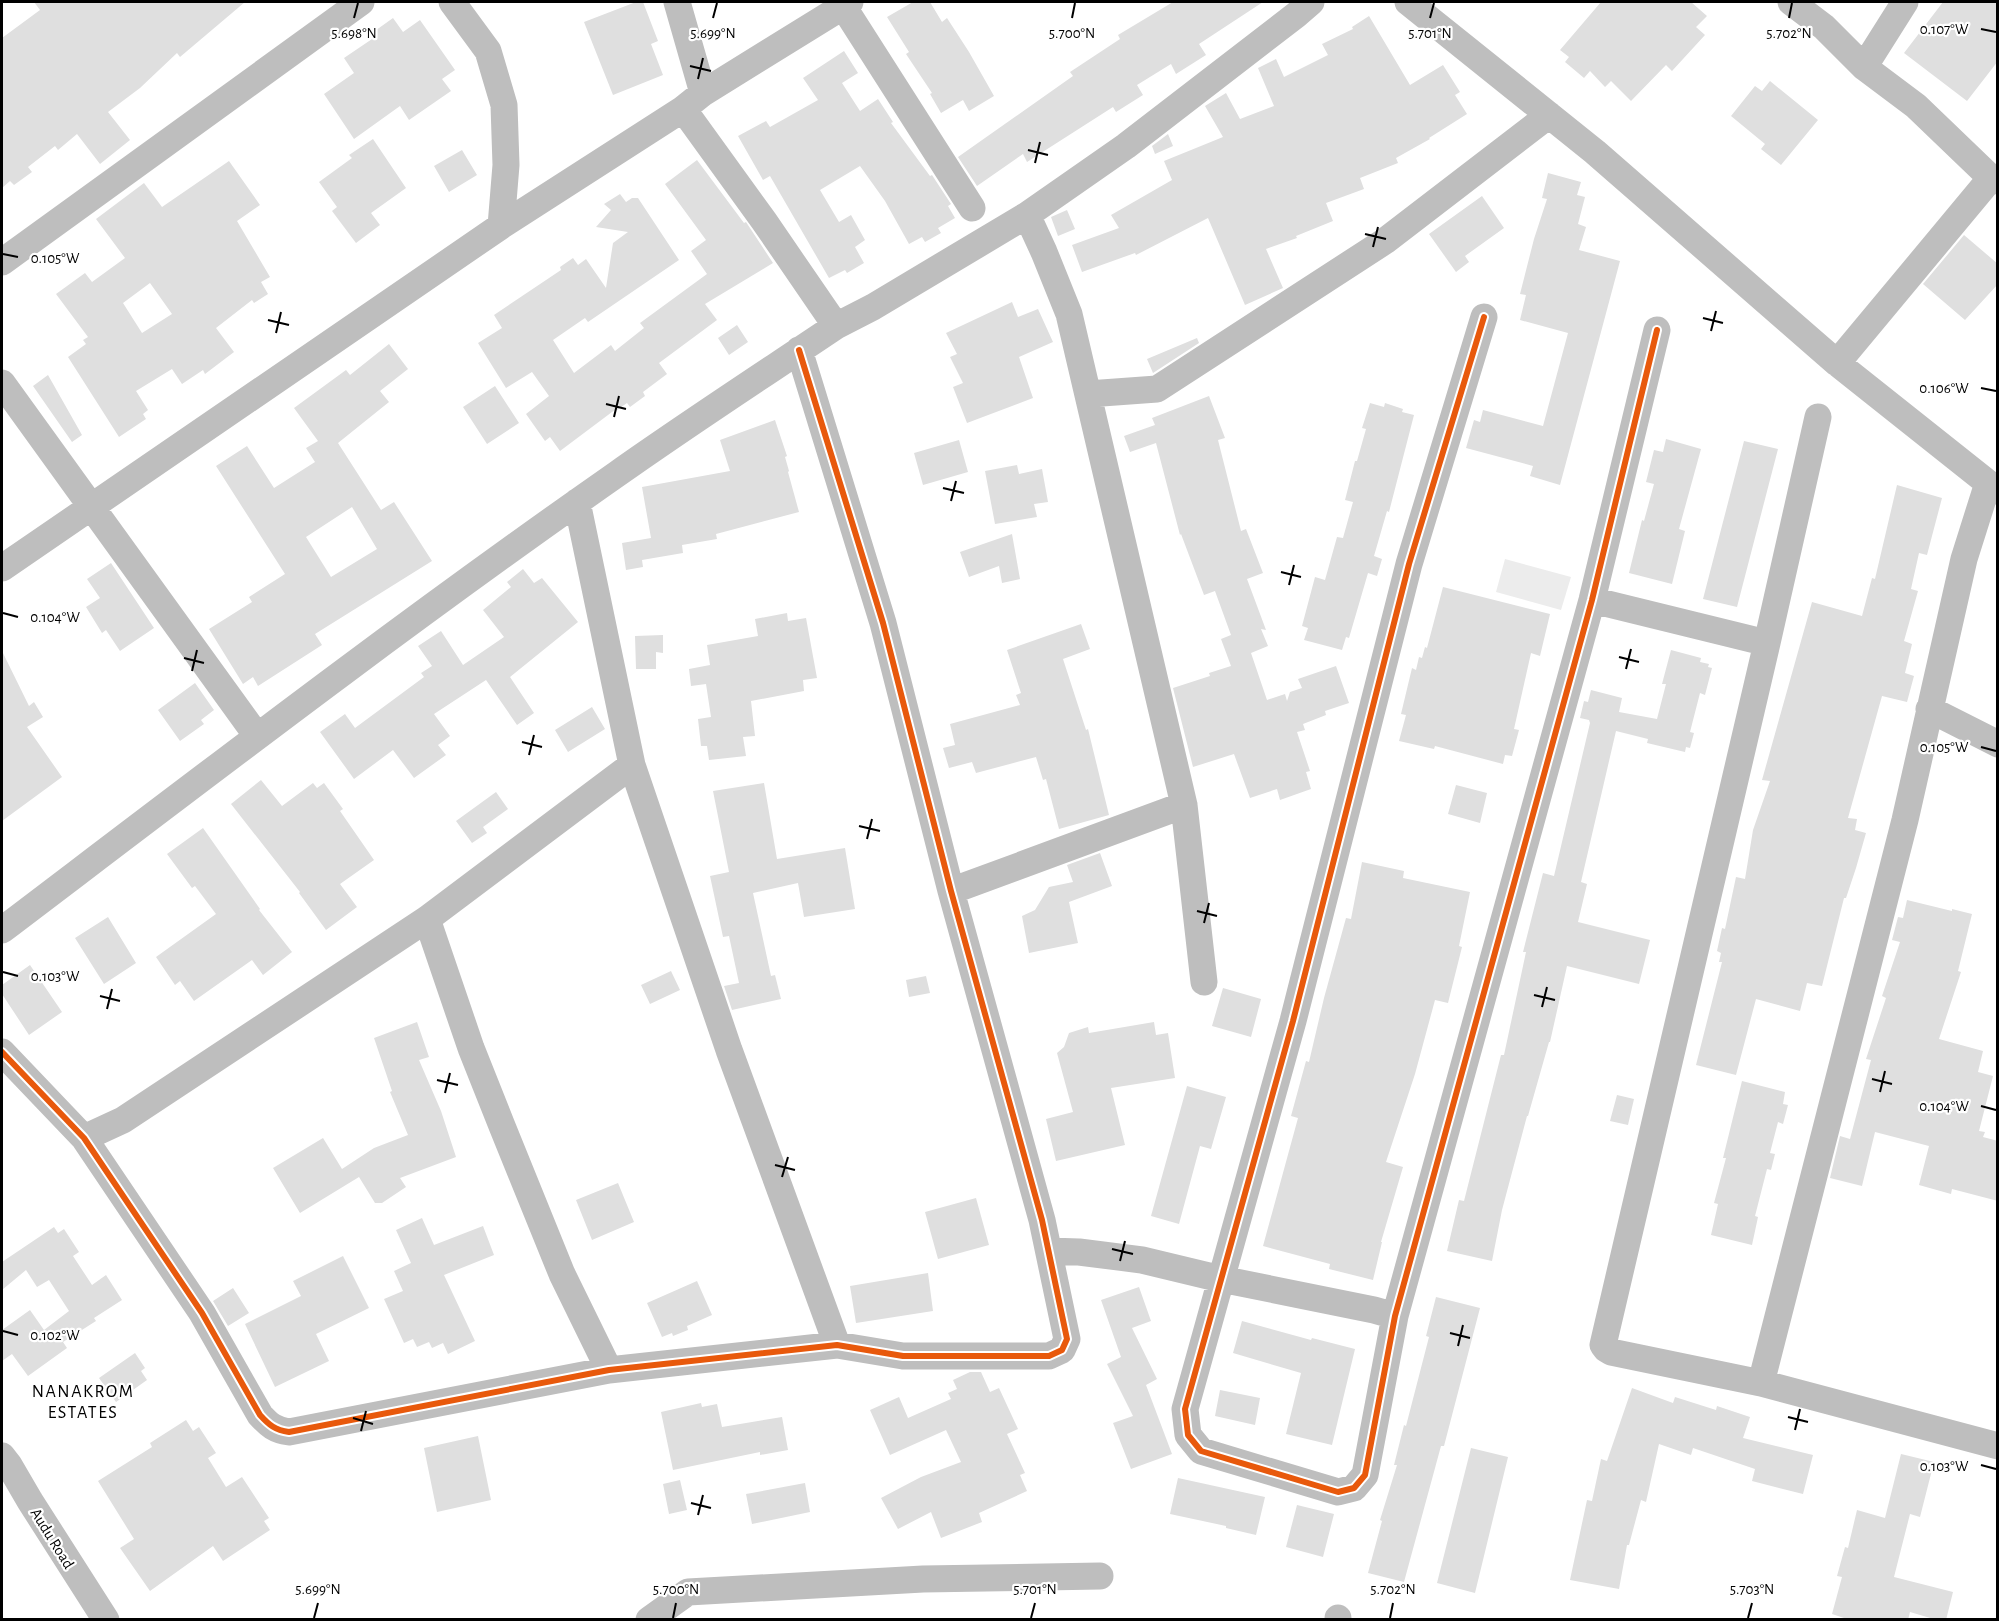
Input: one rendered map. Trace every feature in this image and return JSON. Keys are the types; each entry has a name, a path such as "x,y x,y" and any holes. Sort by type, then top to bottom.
{"street":[{"path":"2,262 361,2"},
{"path":"452,2 488,51 504,105 506,165 501,226"},
{"path":"677,2 693,101 764,221 836,326"},
{"path":"2,930 257,736 577,502 836,326 873,307 1027,215 1126,146 1311,2"},
{"path":"1408,2 1595,152 1837,363 1993,487 1964,559 1905,820 1761,1383"},
{"path":"1791,2 1824,27 1864,67 1916,106 1994,179 1837,363"},
{"path":"1864,67 1905,2"},
{"path":"2,568 501,226 847,4 972,208"},
{"path":"1088,394 1157,389 1385,241 1549,115"},
{"path":"1027,215 1069,314 1184,805 1204,982"},
{"path":"1484,316 1409,564 1293,1021 1185,1409 1188,1435 1201,1451 1338,1492 1354,1488 1365,1475 1395,1316 1592,600 1657,330"},
{"path":"2,1052 84,1138 202,1313 260,1415 270,1426 278,1430 289,1432 609,1370 837,1345 903,1356 1049,1356 1062,1350 1067,1339 1042,1220 951,891 883,624 799,350"},
{"path":"2,383 257,736"},
{"path":"1818,417 1603,1345 1611,1352 1761,1383 1998,1446"},
{"path":"577,502 632,765 729,1050 837,1345"},
{"path":"1592,600 1767,643"},
{"path":"1929,709 1998,744"},
{"path":"84,1138 123,1120 427,919 632,765"},
{"path":"951,891 1184,805"},
{"path":"427,919 471,1048 502,1126 562,1274 609,1370"},
{"path":"1049,1251 1079,1252 1142,1260 1395,1316"},
{"name":"Audu Road","path":"2,1456 106,1620"},
{"path":"649,1620 688,1592 922,1579 1100,1576"}],"shaded area":[{"path":"1505,559 1571,577 1561,610 1496,592"}],"building":[{"path":"34,2 245,2 180,57 177,53 140,88 108,112 130,140 100,164 77,134 58,150 55,146 28,167 32,172 14,185 10,181 2,188 2,38 40,10"},
{"path":"636,2 643,2 658,41 651,44 663,75 613,95 584,22"},
{"path":"913,2 930,2 942,22 947,18 994,96 969,111 963,100 941,113 930,94 932,93 906,54 909,52 887,17"},
{"path":"1173,2 1263,2 1199,44 1206,55 1176,74 1171,64 1137,85 1143,95 1116,112 1113,107 1027,162 1023,154 977,186 958,157 1073,76 1070,72 1120,39 1118,35"},
{"path":"1601,2 1691,2 1707,16 1696,27 1705,35 1672,71 1666,65 1631,101 1611,81 1605,87 1590,71 1584,78 1565,62 1569,57 1560,50"},
{"path":"1943,2 1998,2 1998,61 1967,101 1904,53"},
{"path":"1369,16 1410,85 1443,65 1460,92 1455,95 1467,114 1396,158 1398,163 1360,178 1364,189 1326,203 1333,221 1296,236 1297,238 1266,249 1283,288 1245,305 1208,218 1136,255 1135,253 1082,272 1072,245 1119,228 1111,215 1172,180 1164,161 1223,137 1205,106 1226,93 1240,119 1274,106 1258,68 1276,59 1284,77 1328,55 1322,44 1353,29 1352,27"},
{"path":"393,18 403,32 420,20 455,70 442,79 451,91 409,120 400,106 354,139 324,94 354,73 344,58 375,37 372,33"},
{"path":"844,51 858,73 842,83 860,111 878,99 893,122 891,123 930,176 932,175 951,204 948,206 955,218 938,228 941,233 925,242 922,237 909,244 885,201 860,166 820,190 839,222 851,215 865,240 855,247 864,263 847,273 845,270 829,278 770,176 763,180 738,136 766,121 770,127 818,100 803,78"},
{"path":"1770,81 1818,120 1781,165 1761,149 1765,144 1731,116 1755,86 1762,91"},
{"path":"1168,134 1173,146 1155,154 1152,146"},
{"path":"373,139 406,188 371,213 380,225 356,243 332,211 337,207 319,182 352,158 349,155"},
{"path":"462,150 477,175 449,192 434,166"},
{"path":"697,160 744,223 746,222 773,263 705,304 717,320 659,363 667,374 643,392 645,396 630,407 627,403 616,409 560,451 550,437 545,441 526,414 549,396 532,372 506,388 478,343 502,328 494,315 561,270 560,267 573,258 578,265 586,259 606,288 613,243 628,232 596,227 611,210 604,204 620,194 626,202 632,198 638,198 679,260 588,322 585,318 553,340 574,373 611,345 615,351 644,328 640,323 707,274 691,251 706,240 665,184"},
{"path":"229,161 260,205 237,221 270,277 261,282 268,294 254,303 252,300 216,328 234,352 205,374 203,370 182,384 172,369 136,391 148,410 143,414 146,419 119,437 68,357 86,344 83,340 88,337 56,294 85,273 92,282 125,258 96,219 144,183 162,207","holes":["150,283 172,314 142,333 123,303"]},
{"path":"1548,173 1581,182 1577,195 1585,197 1578,224 1586,227 1579,250 1620,261 1560,485 1530,476 1533,466 1466,448 1474,420 1480,422 1483,410 1543,426 1568,333 1520,320 1526,295 1520,294 1547,199 1542,198"},
{"path":"1482,196 1504,228 1465,256 1469,262 1456,272 1429,234"},
{"path":"1067,210 1075,229 1058,236 1051,217"},
{"path":"1964,235 1998,264 1998,284 1965,320 1923,284"},
{"path":"1012,302 1018,317 1038,309 1053,342 1019,357 1033,398 967,423 953,387 963,383 950,357 957,354 946,333"},
{"path":"737,325 748,342 729,355 718,338"},
{"path":"1197,338 1199,343 1153,373 1147,359"},
{"path":"389,344 408,369 380,391 389,402 338,443 381,510 394,502 432,561 315,634 322,645 258,686 253,677 243,684 209,629 252,602 249,597 285,574 216,466 247,446 274,488 315,462 306,448 318,441 294,408 346,370 350,375","holes":["352,507 377,549 331,577 306,537"]},
{"path":"48,375 82,435 72,442 33,386"},
{"path":"495,386 519,423 487,444 463,407"},
{"path":"1209,396 1225,438 1218,440 1241,531 1246,529 1263,573 1247,579 1266,630 1261,629 1268,646 1251,653 1267,700 1285,694 1287,701 1290,692 1302,688 1298,679 1336,666 1349,703 1325,711 1326,715 1303,724 1305,730 1297,732 1310,771 1306,772 1311,789 1280,800 1277,789 1250,798 1234,754 1193,767 1173,688 1210,676 1209,673 1231,666 1221,639 1231,635 1215,591 1204,595 1180,535 1156,443 1130,452 1124,436 1155,425 1152,418"},
{"path":"1370,403 1384,407 1385,403 1403,409 1402,412 1414,415 1389,512 1387,511 1374,556 1382,559 1377,576 1368,573 1349,638 1346,637 1342,650 1304,640 1308,628 1302,626 1315,577 1325,580 1337,537 1343,538 1353,502 1345,500 1366,429 1362,428"},
{"path":"775,420 787,456 785,457 788,472 799,512 716,534 717,539 682,545 683,553 642,560 643,567 626,570 622,543 651,538 642,487 730,471 720,440"},
{"path":"1666,439 1701,449 1679,529 1685,531 1672,584 1629,573 1642,520 1644,521 1654,484 1646,482 1654,450 1663,452"},
{"path":"959,440 968,472 923,485 914,453"},
{"path":"1744,441 1778,449 1737,607 1703,599"},
{"path":"1017,465 1019,474 1042,469 1048,502 1034,504 1037,517 995,524 985,471"},
{"path":"1897,485 1942,498 1927,555 1919,553 1911,589 1918,591 1904,641 1912,644 1905,673 1914,676 1907,702 1882,696 1848,818 1857,819 1855,830 1866,833 1846,898 1844,898 1822,986 1807,983 1800,1011 1756,999 1736,1075 1696,1065 1722,962 1719,962 1721,953 1717,951 1722,928 1725,929 1736,877 1745,879 1753,830 1770,781 1762,780 1812,602 1862,616 1872,578 1875,579"},
{"path":"1012,534 1020,579 1002,583 999,566 969,577 960,552"},
{"path":"111,563 154,628 120,651 106,630 102,633 86,607 100,598 87,579"},
{"path":"523,569 534,583 542,578 578,622 510,677 534,713 517,725 486,680 434,714 450,736 438,745 446,755 414,778 393,750 354,779 320,732 345,714 355,728 424,677 421,673 432,666 418,646 441,631 463,665 504,637 483,610 511,587 507,582"},
{"path":"1443,587 1550,614 1540,656 1531,653 1514,729 1519,730 1512,756 1505,755 1503,764 1435,746 1434,749 1399,741 1406,715 1401,714 1412,668 1416,670 1419,657 1422,658 1425,647 1427,648"},
{"path":"787,613 788,621 806,618 817,678 803,680 804,691 751,701 755,736 743,737 746,756 709,760 707,746 701,746 698,719 711,717 706,684 691,686 689,669 710,665 707,645 758,636 755,619"},
{"path":"1081,624 1090,649 1063,659 1086,730 1088,729 1109,815 1059,829 1046,779 1043,780 1036,757 976,773 972,762 949,768 943,748 955,745 950,724 1020,705 1016,695 1021,693 1007,650"},
{"path":"663,635 663,653 656,652 656,669 636,669 635,636"},
{"path":"1671,650 1701,658 1700,662 1709,664 1708,667 1712,668 1705,695 1700,693 1690,732 1694,733 1690,748 1686,747 1685,752 1647,743 1648,739 1616,731 1581,882 1587,884 1578,922 1650,940 1639,984 1567,966 1550,1042 1502,1210 1492,1261 1447,1251 1459,1200 1464,1201 1501,1055 1504,1055 1526,952 1523,952 1543,873 1554,876 1590,723 1589,720 1580,718 1584,701 1588,702 1591,690 1622,698 1619,712 1657,719 1666,684 1662,684"},
{"path":"2,651 29,706 34,702 43,717 27,727 62,777 2,821"},
{"path":"195,683 214,710 201,720 204,724 180,741 158,710"},
{"path":"592,707 605,729 568,752 555,730"},
{"path":"261,780 282,806 313,783 317,788 324,783 343,809 340,811 374,860 340,884 357,907 326,930 300,892 231,804"},
{"path":"764,783 777,859 845,848 855,909 804,917 798,883 753,893 771,976 775,975 781,999 732,1010 724,986 739,983 729,936 723,937 710,876 729,872 713,791"},
{"path":"1456,785 1487,793 1480,823 1448,814"},
{"path":"496,792 508,809 483,827 487,833 472,843 456,821"},
{"path":"203,828 259,910 292,952 263,975 252,960 194,1001 180,981 175,985 156,957 216,914 195,886 192,888 167,854"},
{"path":"1100,853 1112,886 1069,902 1078,943 1029,953 1022,916 1035,910 1049,887 1073,882 1067,865"},
{"path":"1362,862 1404,871 1403,878 1470,892 1459,946 1462,947 1448,1003 1435,1000 1415,1074 1386,1162 1403,1167 1381,1242 1373,1280 1329,1269 1330,1264 1263,1246 1298,1118 1291,1116 1306,1061 1309,1062 1346,918 1351,919"},
{"path":"1907,900 1972,914 1958,971 1961,972 1939,1039 1983,1051 1978,1072 1993,1076 1979,1131 1985,1132 1983,1137 1998,1141 1998,1201 1952,1189 1951,1194 1919,1185 1929,1146 1875,1132 1862,1186 1830,1178 1840,1136 1850,1139 1871,1060 1866,1059 1886,998 1882,996 1900,942 1892,940 1898,917 1903,918"},
{"path":"108,917 136,963 104,984 75,938"},
{"path":"30,965 62,1012 29,1035 2,994 2,985"},
{"path":"671,971 680,990 650,1004 641,985"},
{"path":"926,976 930,993 909,997 906,980"},
{"path":"1223,988 1261,999 1251,1037 1212,1026"},
{"path":"417,1022 429,1057 419,1060 441,1111 456,1157 400,1178 406,1187 382,1203 375,1203 359,1177 300,1213 273,1168 323,1138 342,1169 374,1148 408,1135 390,1092 392,1091 374,1038"},
{"path":"1154,1022 1156,1035 1168,1033 1175,1078 1111,1088 1125,1145 1056,1161 1046,1119 1073,1112 1057,1053 1064,1047 1069,1033 1088,1027 1089,1033"},
{"path":"1742,1081 1785,1092 1783,1104 1788,1105 1783,1124 1778,1122 1770,1153 1775,1154 1771,1170 1767,1169 1755,1216 1758,1217 1752,1245 1711,1235 1718,1204 1714,1203 1726,1158 1723,1158"},
{"path":"1187,1086 1226,1097 1211,1149 1200,1146 1179,1224 1151,1216"},
{"path":"1617,1095 1634,1099 1628,1125 1610,1121"},
{"path":"618,1183 634,1222 592,1240 576,1200"},
{"path":"976,1198 989,1245 938,1259 925,1212"},
{"path":"422,1218 434,1245 483,1226 494,1255 444,1275 475,1341 448,1354 443,1343 432,1348 429,1342 417,1347 413,1339 404,1343 384,1299 403,1291 394,1271 411,1263 396,1230"},
{"path":"54,1227 58,1233 64,1229 79,1252 73,1256 92,1285 106,1275 122,1300 94,1318 96,1321 63,1342 67,1348 28,1376 12,1354 2,1361 2,1330 30,1310 44,1330 69,1311 49,1280 37,1287 26,1270 2,1290 2,1262"},
{"path":"343,1256 369,1308 316,1334 329,1361 275,1387 245,1324 301,1296 293,1281"},
{"path":"928,1273 933,1311 856,1323 850,1286"},
{"path":"697,1281 712,1315 687,1326 688,1330 673,1336 672,1333 662,1337 647,1303"},
{"path":"1139,1287 1151,1321 1132,1328 1157,1379 1146,1385 1172,1454 1131,1469 1113,1423 1133,1416 1107,1364 1121,1357 1101,1300"},
{"path":"233,1288 249,1313 228,1326 213,1301"},
{"path":"1436,1297 1480,1308 1444,1446 1441,1446 1404,1582 1368,1573 1382,1521 1380,1520 1397,1465 1394,1465 1404,1425 1406,1426 1429,1337 1426,1336"},
{"path":"1242,1321 1311,1340 1312,1338 1355,1349 1332,1445 1286,1434 1301,1373 1233,1353"},
{"path":"135,1353 145,1368 141,1371 147,1380 116,1402 99,1378"},
{"path":"970,1372 981,1372 990,1392 999,1388 1018,1429 1007,1434 1025,1473 1020,1475 1027,1491 979,1513 982,1522 941,1538 931,1512 898,1529 881,1498 921,1477 961,1462 946,1430 890,1455 870,1410 899,1397 908,1418 951,1399 948,1393 957,1389 953,1380"},
{"path":"1632,1388 1673,1403 1675,1397 1716,1410 1717,1406 1750,1417 1743,1438 1813,1455 1803,1494 1752,1481 1755,1469 1693,1448 1691,1455 1659,1444 1646,1502 1641,1500 1629,1545 1627,1545 1619,1589 1570,1580 1587,1500 1592,1501 1601,1459 1607,1461"},
{"path":"1220,1390 1260,1398 1255,1425 1215,1416"},
{"path":"701,1403 702,1407 717,1404 722,1427 782,1417 788,1450 760,1455 760,1452 673,1470 661,1412"},
{"path":"186,1420 193,1431 199,1427 216,1453 208,1458 226,1487 242,1477 269,1518 264,1521 270,1530 223,1561 213,1546 150,1591 120,1548 134,1539 98,1481 152,1447 150,1443"},
{"path":"478,1436 491,1500 437,1512 424,1448"},
{"path":"1471,1448 1508,1457 1475,1593 1437,1583"},
{"path":"1901,1454 1934,1462 1920,1517 1910,1514 1894,1577 1953,1592 1946,1620 1937,1620 1910,1612 1908,1620 1850,1620 1832,1614 1842,1577 1837,1576 1845,1547 1848,1548 1857,1510 1885,1518"},
{"path":"1178,1478 1265,1497 1256,1535 1170,1514"},
{"path":"680,1480 687,1510 669,1514 663,1484"},
{"path":"805,1483 810,1512 752,1524 746,1494"},
{"path":"1297,1505 1334,1514 1323,1557 1286,1547"}],"cycle path":[{"path":"1484,317 1409,564 1293,1021 1185,1409 1188,1435 1201,1451 1338,1492 1354,1488 1365,1475 1395,1316 1592,600 1657,330"},
{"path":"2,1052 84,1138 202,1313 260,1415 280,1430 289,1432 609,1370 837,1345 903,1356 1049,1356 1062,1350 1067,1339 1042,1220 951,891 883,623 799,350"}],"district":[{"name":"NANAKROM ESTATES","path":"83,1401"}]}
